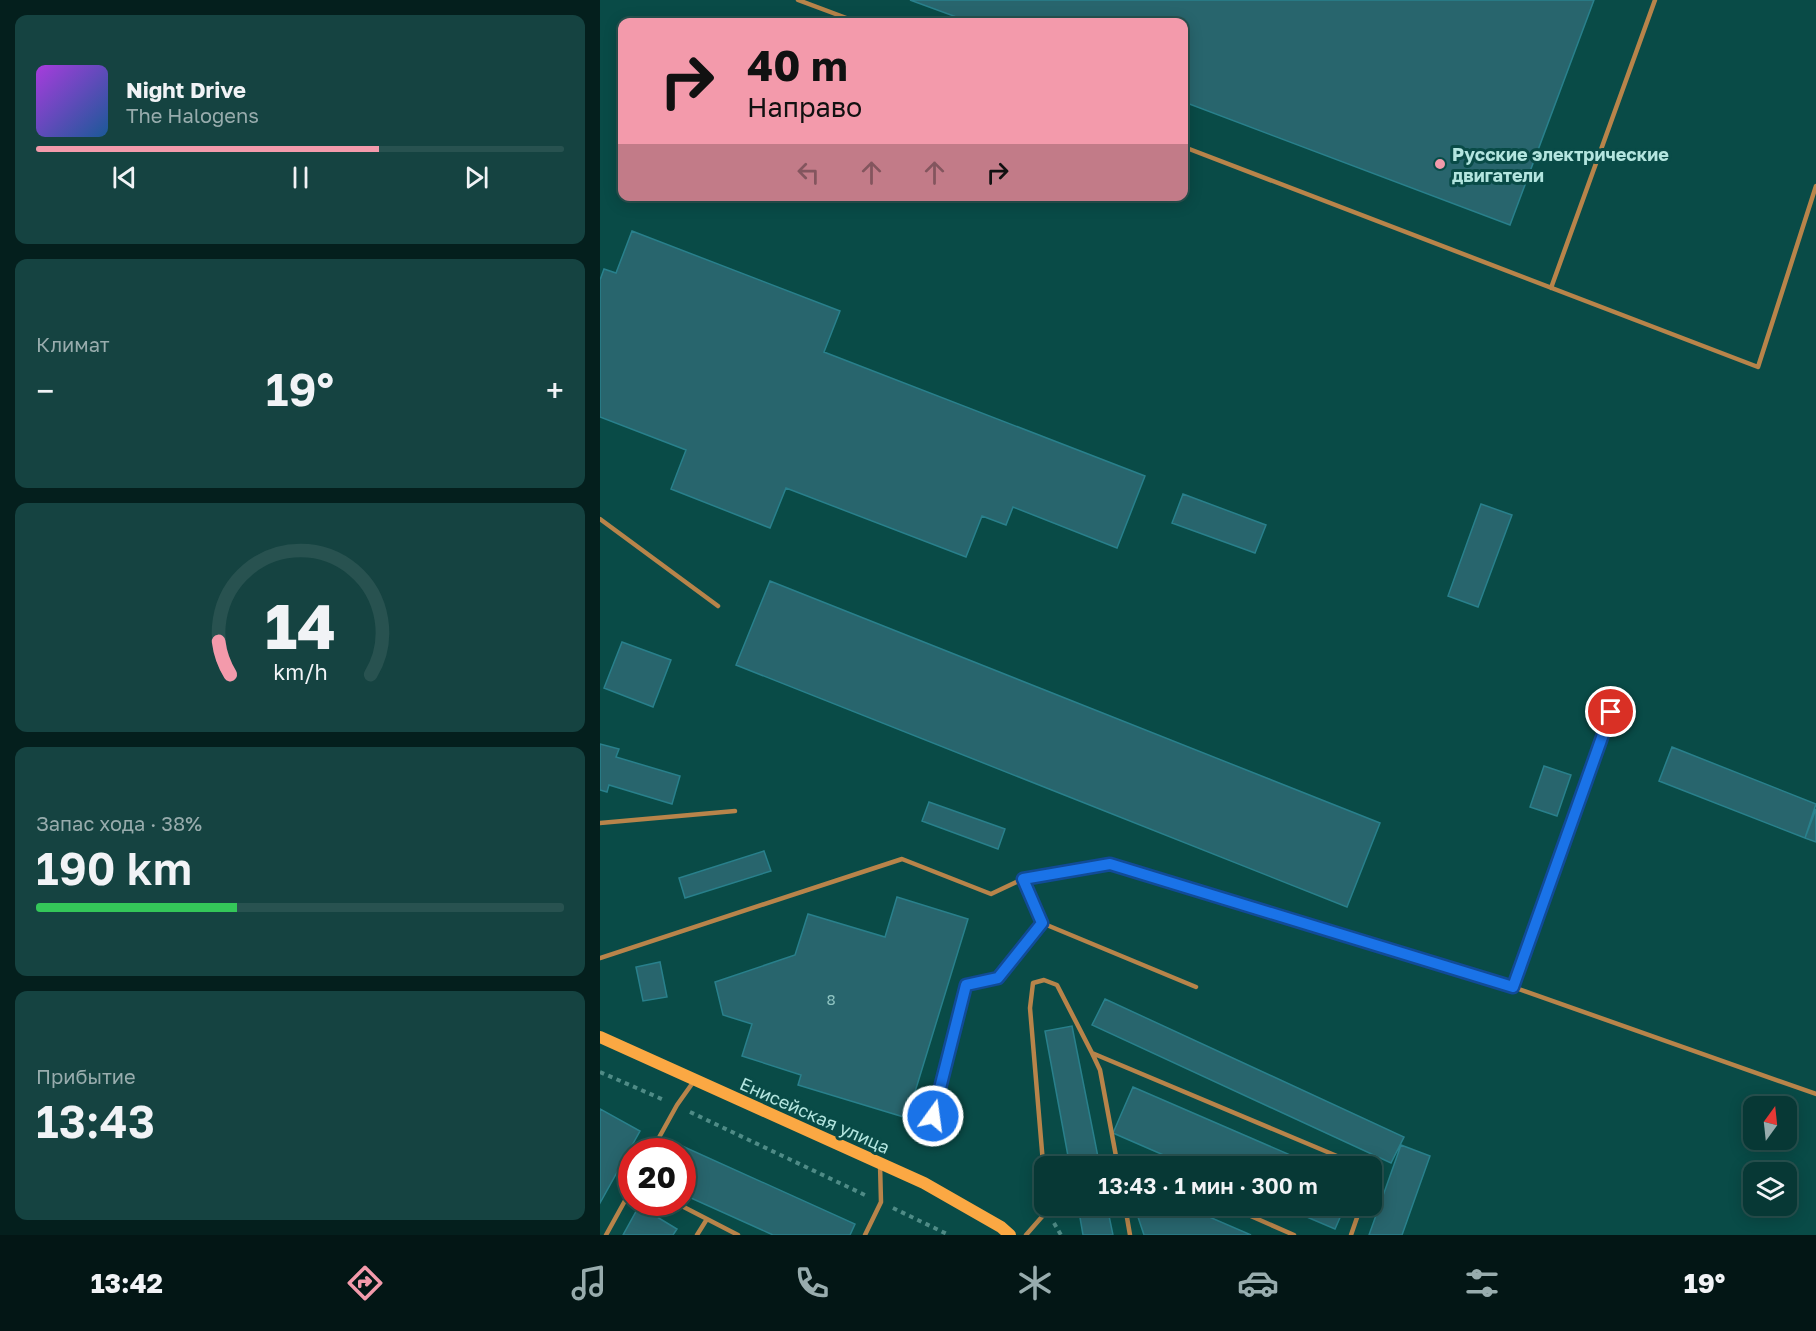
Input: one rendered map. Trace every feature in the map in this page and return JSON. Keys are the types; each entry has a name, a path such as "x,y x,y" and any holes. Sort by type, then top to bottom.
{"street":[{"name":"Енисейская улица","path":"600,1037 924,1182 1010,1235"}],"lane":[{"path":"798,0 846,18"},
{"path":"1551,288 1655,0"},
{"path":"1188,149 1758,367 1816,186"},
{"path":"600,519 718,606"},
{"path":"1513,987 1611,712"},
{"path":"600,823 735,810"},
{"path":"600,958 902,859 990,894 1023,879 1110,864 1513,987 1816,1094"},
{"path":"1023,879 1042,923 1196,987"},
{"path":"933,1116 966,985 998,978 1042,923"},
{"path":"1042,1156 1030,1008 1033,983 1044,980 1057,985 1100,1070 1116,1156"},
{"path":"1092,1053 1337,1156"},
{"path":"659,1138 694,1080"},
{"path":"864,1235 881,1202 880,1164"},
{"path":"606,1235 618,1213"},
{"path":"696,1214 738,1235"},
{"path":"1026,1235 1042,1216"},
{"path":"1127,1216 1130,1235"},
{"path":"1251,1216 1294,1235"},
{"path":"1351,1235 1358,1216"},
{"path":"697,1235 706,1219"}],"path":[{"path":"600,1072 949,1235"}],"building":[{"name":"Русские электрические двигатели","path":"910,0 1594,0 1510,225 1188,104 1188,18 959,18"},
{"path":"632,231 840,311 824,352 1145,476 1117,548 1013,507 1006,525 982,516 966,557 786,488 770,528 671,489 686,450 600,417 600,280 604,269 616,273"},
{"path":"1183,494 1266,525 1255,553 1172,523"},
{"path":"1481,504 1512,515 1478,607 1448,596"},
{"path":"770,581 1380,823 1347,907 736,665"},
{"path":"622,642 671,660 653,707 604,688"},
{"path":"600,744 619,749 616,757 680,776 672,804 609,785 607,792 600,790"},
{"path":"1672,747 1816,804 1805,838 1659,781"},
{"path":"1544,766 1571,775 1557,816 1530,807"},
{"path":"929,802 1005,829 998,849 922,821"},
{"path":"1816,809 1816,842 1805,838"},
{"path":"764,851 771,871 685,898 679,878"},
{"path":"897,897 968,919 907,1118 798,1085 801,1075 742,1056 752,1024 723,1015 715,982 795,955 808,914 885,937"},
{"path":"660,962 667,997 643,1001 636,967"},
{"path":"1105,999 1404,1137 1391,1163 1382,1159 1382,1156 1376,1156 1092,1025"},
{"path":"1072,1026 1098,1156 1068,1156 1045,1031"},
{"path":"1133,1087 1293,1156 1166,1156 1113,1133"},
{"path":"600,1109 640,1131 636,1138 618,1138 618,1171 600,1203"},
{"path":"1401,1145 1430,1156 1402,1235 1369,1235 1376,1216 1382,1216 1382,1198"},
{"path":"696,1152 855,1224 850,1235 773,1235 696,1200"},
{"path":"633,1216 656,1216 677,1229 673,1235 623,1235"},
{"path":"1080,1216 1109,1216 1113,1235 1083,1235"},
{"path":"1138,1216 1207,1216 1251,1235 1144,1235"},
{"path":"1304,1216 1341,1216 1335,1229"}],"place":[{"name":"Русские электрические двигатели","path":"1440,164"}],"route":[{"path":"933,1116 966,985 998,978 1042,923 1023,879 1110,864 1513,987 1611,712"}]}
